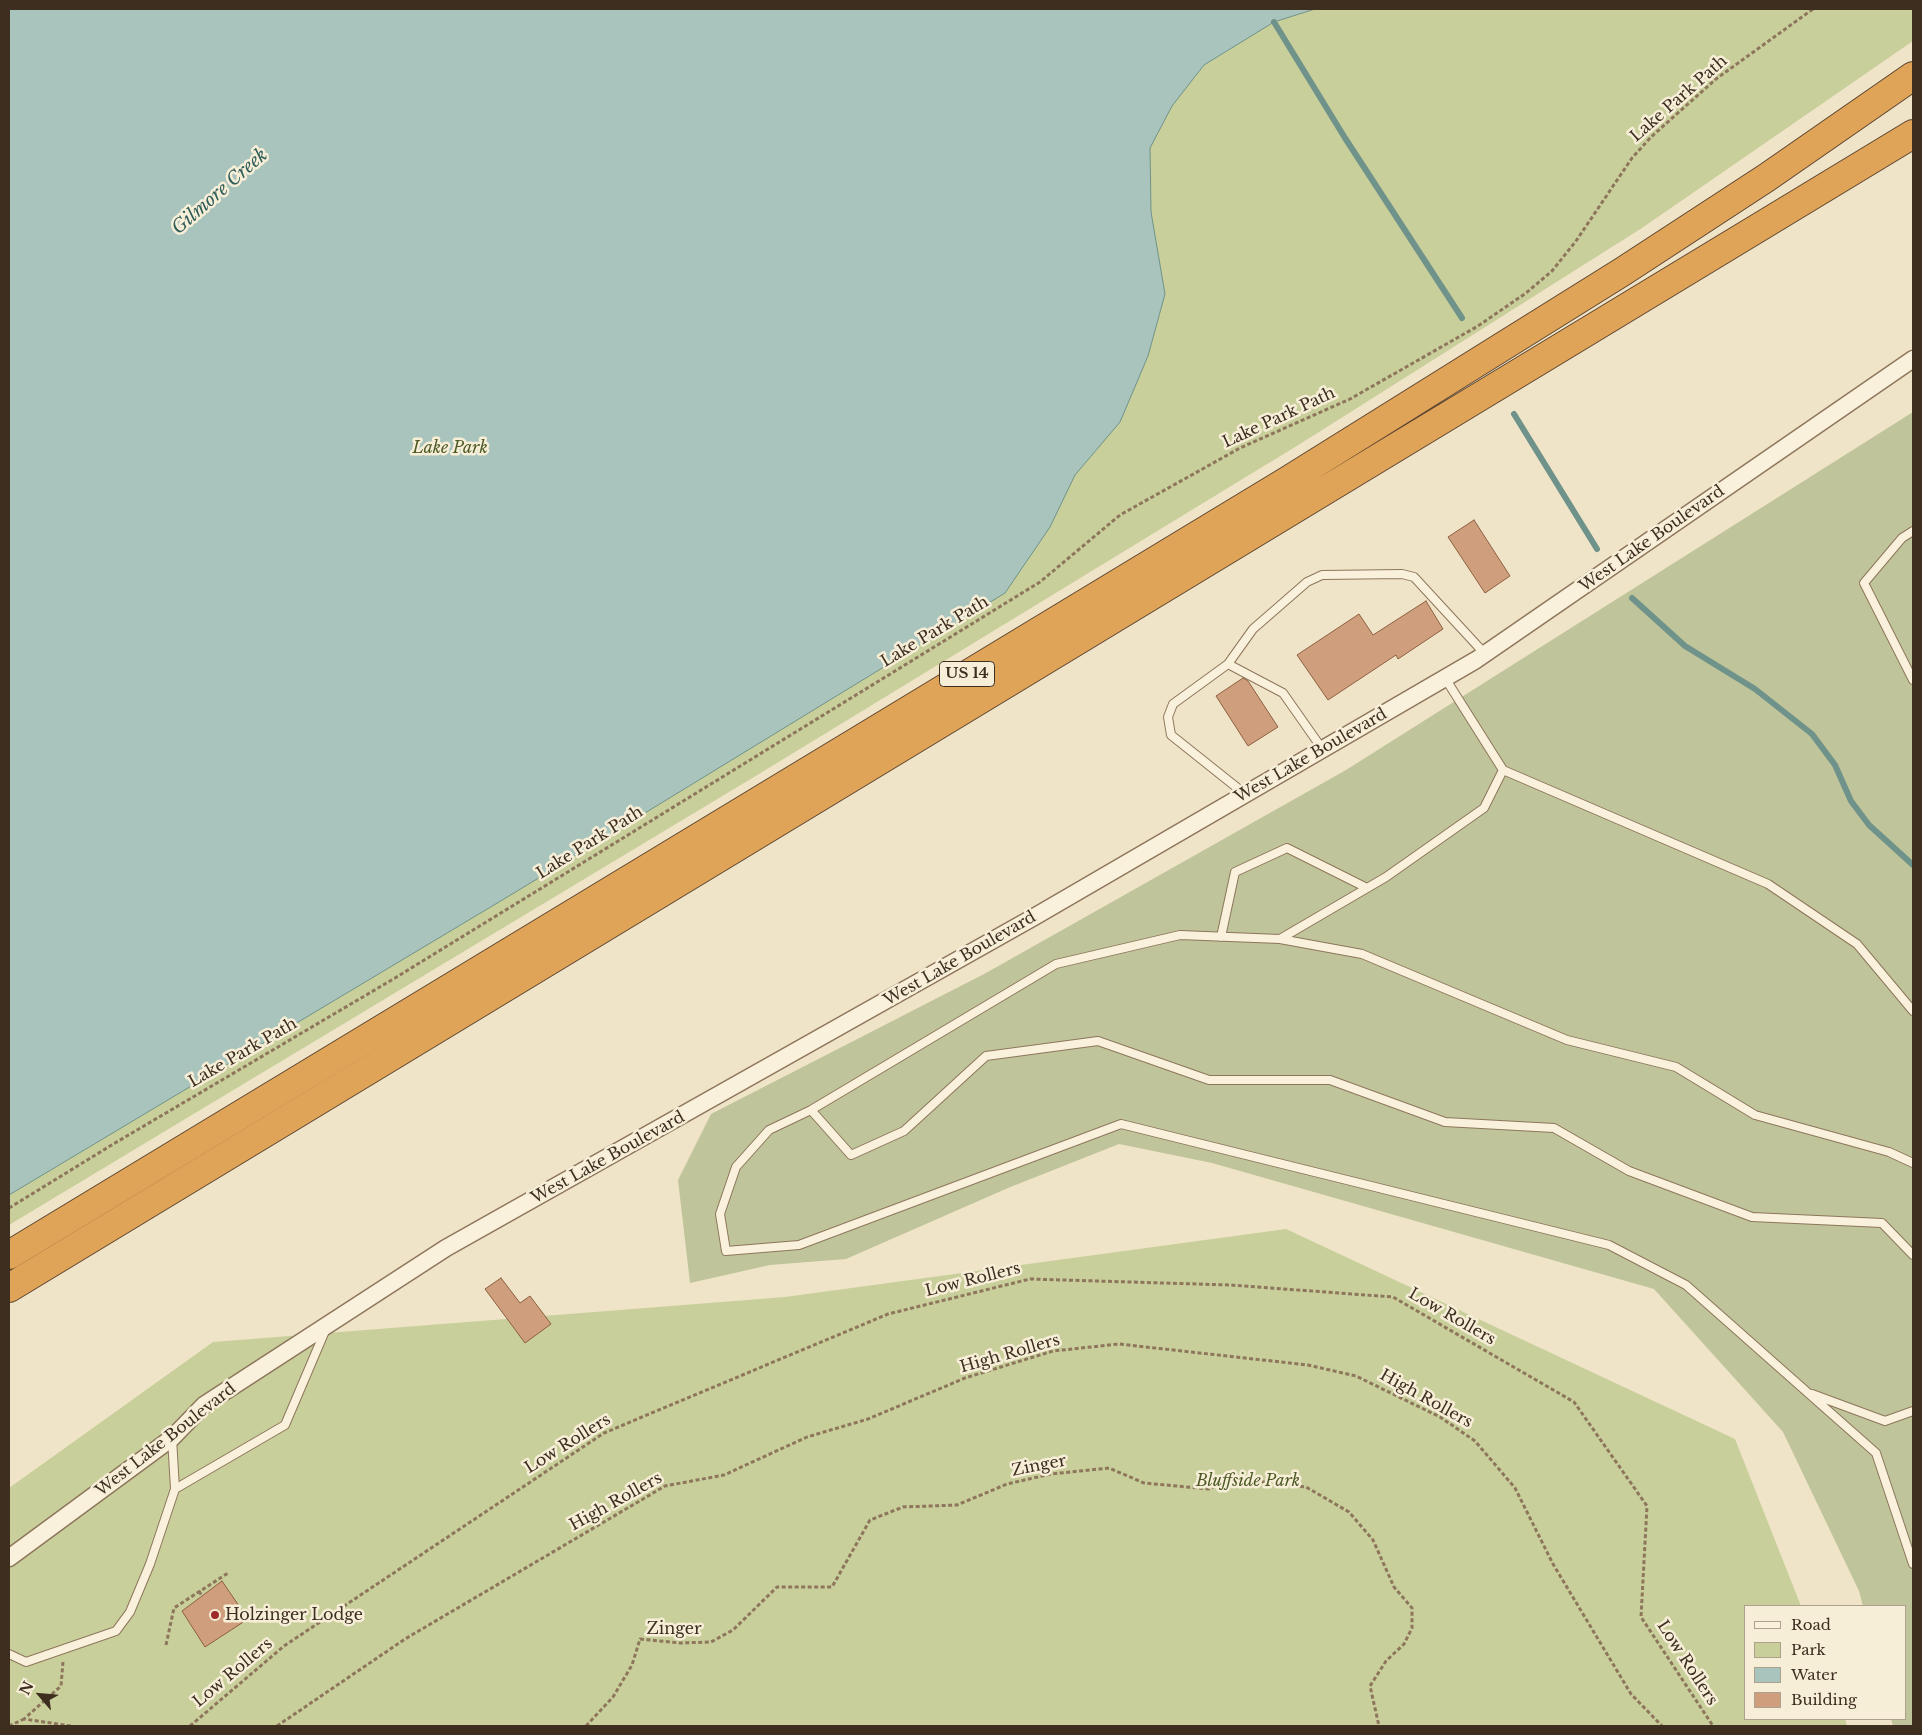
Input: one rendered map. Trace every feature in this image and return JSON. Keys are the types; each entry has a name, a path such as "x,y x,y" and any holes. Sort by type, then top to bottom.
{"highway":[{"name":"US 14","path":"9,1255 1287,481 1622,272 1766,178 1913,76"},
{"name":"US 14","path":"9,1288 1913,134"}],"street":[{"name":"West Lake Boulevard","path":"9,1558 172,1438 204,1405 446,1248 1026,922 1485,654 1913,359"}],"lane":[{"path":"1913,531 1902,538 1864,584 1913,680"},
{"path":"1246,794 1171,735 1168,717 1173,704 1228,664 1253,629 1307,582 1322,575 1402,574 1414,577 1485,654"},
{"path":"1228,664 1283,693 1323,750"},
{"path":"1445,678 1503,770 1768,884 1857,944 1913,1011"},
{"path":"1280,939 1367,888 1484,808 1503,770"},
{"path":"1221,937 1235,872 1287,848 1367,888"},
{"path":"1913,1163 1889,1152 1755,1115 1676,1067 1567,1040 1362,954 1280,939 1180,935 1056,964 811,1110 769,1130 736,1167 720,1214 726,1251 799,1245 1121,1124 1609,1245 1686,1285 1876,1454 1913,1564"},
{"path":"811,1110 851,1155 904,1131 986,1056 1098,1041 1209,1080 1330,1080 1445,1122 1554,1128 1629,1171 1752,1216 1882,1223 1913,1255"},
{"path":"175,1489 285,1425 326,1326"},
{"path":"1806,1392 1885,1421 1913,1411"},
{"path":"9,1654 26,1662 116,1632 130,1612 150,1564 175,1489 172,1438"}],"path":[{"name":"Lake Park Path","path":"9,1208 114,1143 395,978 1040,582 1120,515 1240,448 1350,399 1478,326 1526,293 1552,271 1576,241 1632,158 1651,137 1716,79 1813,9"},
{"name":"Low Rollers","path":"190,1726 284,1646 604,1433 888,1314 1030,1279 1230,1285 1393,1297 1574,1402 1647,1506 1641,1617 1713,1726"},
{"name":"High Rollers","path":"277,1726 405,1639 665,1486 724,1475 807,1438 868,1419 965,1378 1053,1351 1119,1344 1308,1365 1356,1376 1440,1417 1475,1441 1515,1488 1553,1564 1631,1694 1662,1726"},
{"name":"Zinger","path":"586,1726 614,1697 632,1665 640,1639 680,1643 711,1642 733,1630 777,1587 832,1587 870,1520 903,1507 957,1505 1007,1484 1051,1474 1109,1468 1144,1483 1210,1490 1231,1478 1306,1487 1349,1512 1373,1540 1394,1587 1412,1608 1412,1628 1404,1644 1386,1661 1370,1686 1379,1726"},
{"path":"166,1644 174,1608 228,1573"},
{"path":"199,1591 202,1596"},
{"path":"9,1726 24,1719 61,1686 64,1649"},
{"path":"24,1719 71,1726"}],"green space":[{"name":"Lake Park","path":"9,9 1913,9 1913,41 1642,228 1300,444 754,777 9,1225"},
{"path":"1913,412 1913,1726 1893,1726 1891,1720 1907,1720 1907,1605 1863,1605 1859,1591 1783,1432 1654,1289 1212,1163 1119,1144 1008,1188 846,1259 770,1265 690,1283 678,1180 711,1114 986,973 1346,770"},
{"name":"Bluffside Park","path":"1286,1229 1735,1439 1801,1605 1744,1605 1744,1720 1845,1720 1847,1726 9,1726 9,1488 213,1342 785,1297"}],"water":[{"name":"Lake Park","path":"9,9 1315,9 1274,22 1204,65 1172,106 1150,148 1151,212 1165,294 1148,356 1120,422 1075,475 1050,527 1005,593 514,893 9,1195"}],"building":[{"path":"1474,520 1510,576 1485,593 1448,537"},
{"path":"1426,601 1443,629 1398,659 1396,655 1328,700 1297,655 1359,614 1373,635"},
{"path":"1243,678 1248,681 1278,727 1248,746 1216,696"},
{"path":"501,1278 520,1303 530,1296 551,1324 525,1343 485,1289"},
{"name":"Holzinger Lodge","path":"222,1581 248,1619 205,1647 182,1611"}],"waterway":[{"path":"1274,22 1345,138 1462,318"},
{"path":"1514,414 1597,549"},
{"path":"1632,598 1685,646 1755,689 1812,734 1835,765 1851,801 1869,825 1913,865"}],"place":[{"name":"Holzinger Lodge","path":"215,1615"}],"water label":[{"name":"Gilmore Creek","path":"220,192"}]}
